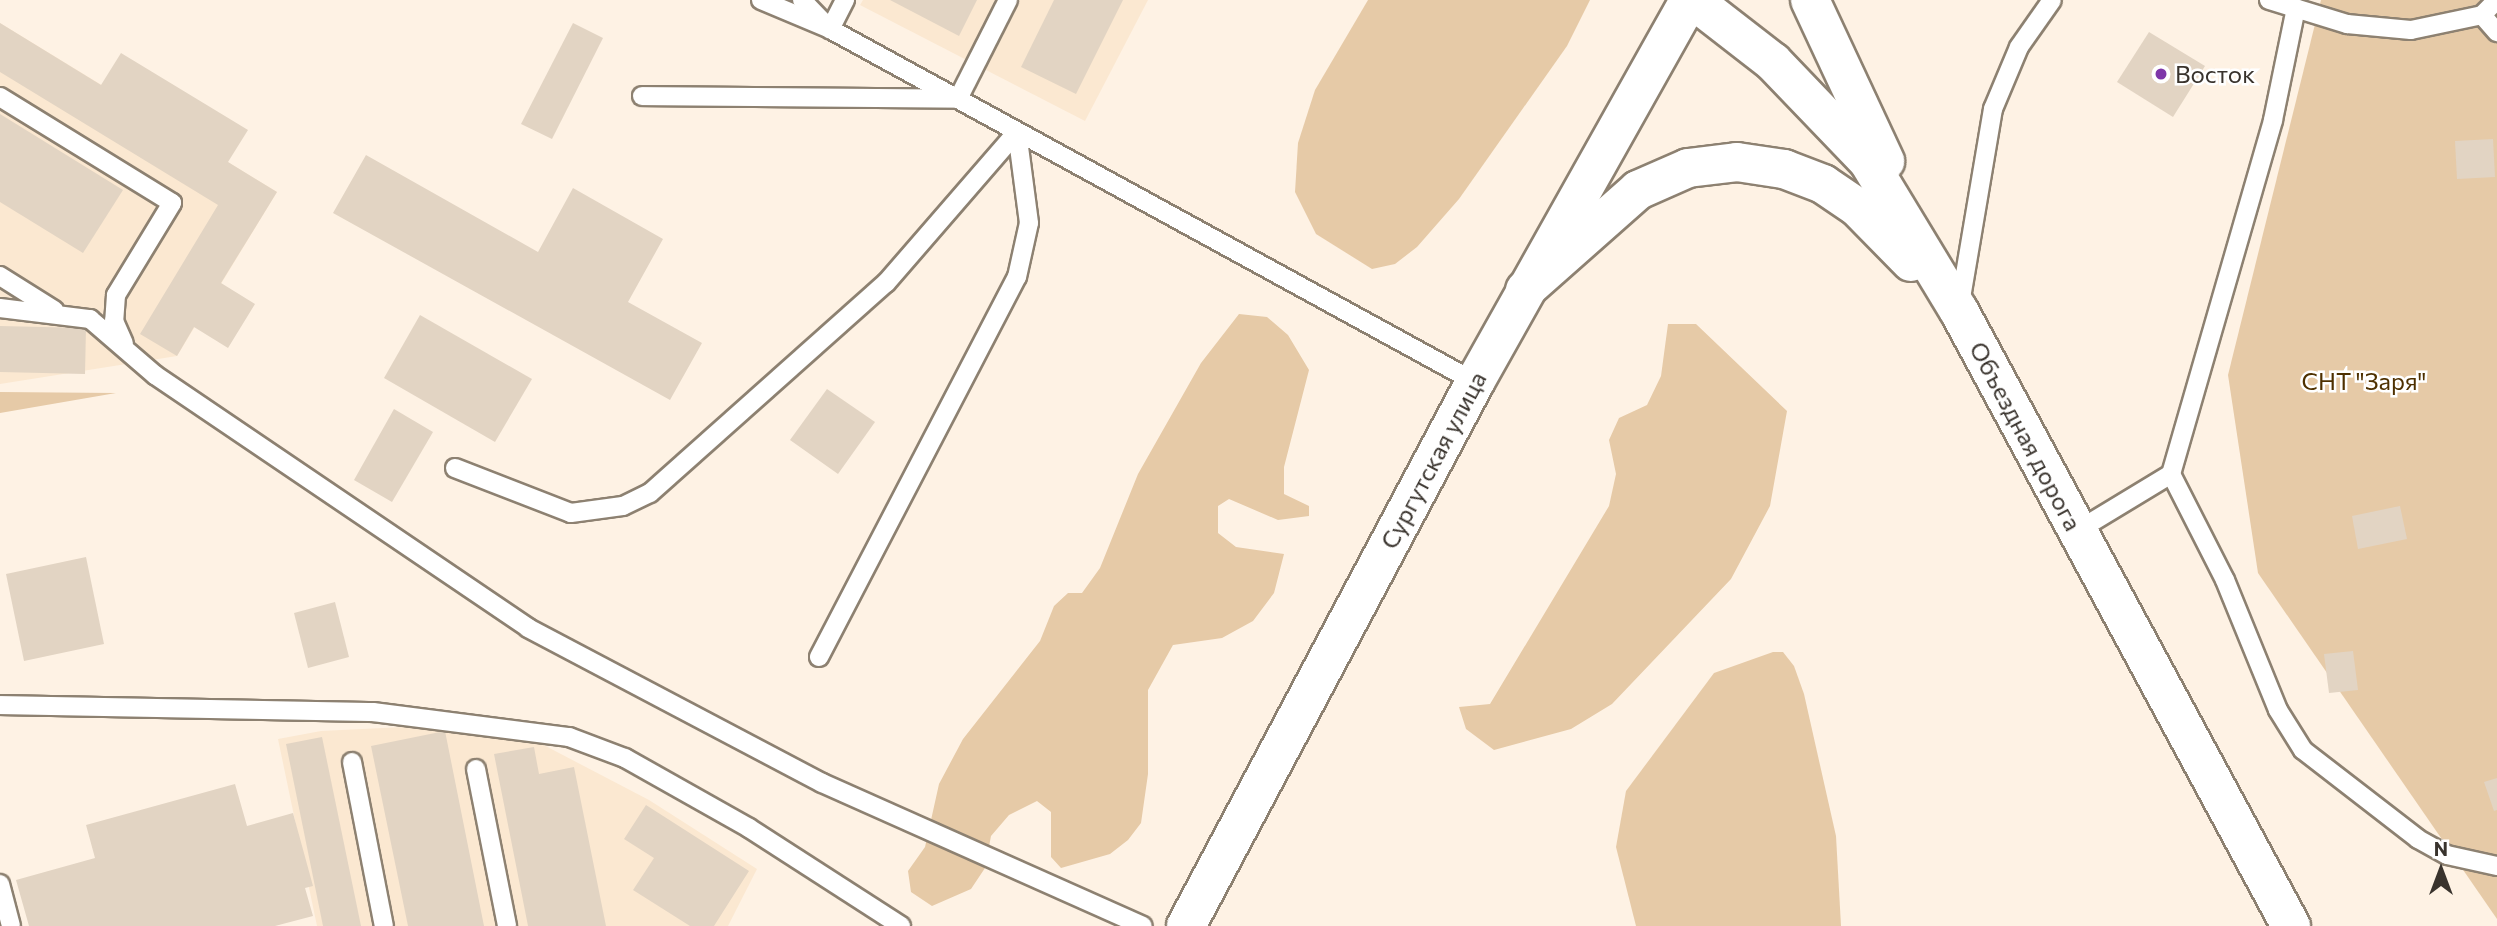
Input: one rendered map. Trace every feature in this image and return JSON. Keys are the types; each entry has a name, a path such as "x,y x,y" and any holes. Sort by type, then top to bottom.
{"main road":[{"name":"Сургутская улица","path":"1186,926 1525,290 1691,0"},
{"name":"Объездная дорога","path":"1691,0 1773,62 1868,162 1959,311 2291,926"},
{"path":"1810,0 1959,311"},
{"path":"1525,290 1639,190 1688,168 1737,162 1823,184 1857,207 1959,311"}],"lane":[{"path":"761,0 830,29 1475,382"},
{"path":"802,0 830,29"},
{"path":"830,29 845,0"},
{"path":"958,99 1008,0"},
{"path":"1959,311 1993,109 2019,47 2052,0"},
{"path":"2269,0 2347,24 2411,30 2482,15 2497,0"},
{"path":"2077,531 2171,474 2273,120 2296,8"},
{"path":"2482,15 2497,32"},
{"path":"642,96 958,99"},
{"path":"0,97 172,203 116,295 114,321 125,346"},
{"path":"455,468 571,513 614,509 650,494 886,283 1017,132"},
{"path":"819,657 1017,277 1029,223 1017,132"},
{"path":"0,276 54,310"},
{"path":"0,308 54,310 90,319 155,374 390,539 528,628 822,783 1143,926"},
{"path":"2171,474 2225,580 2278,710 2303,750 2417,839 2447,855 2497,866"},
{"path":"0,705 373,712 569,737 625,758 749,828 901,926"},
{"path":"352,762 384,926"},
{"path":"476,769 508,926"},
{"path":"0,884 12,926"}],"shaded area":[{"path":"863,0 1148,0 1085,121 860,5"},
{"path":"0,23 277,192 177,356 0,384"},
{"path":"445,725 536,741 649,800 757,869 728,926 317,926 278,739 321,731"}],"green space":[{"path":"1368,0 1590,0 1567,46 1459,199 1417,247 1395,264 1372,269 1316,234 1295,192 1298,143 1315,90"},
{"name":"СНТ \"Заря\"","path":"2321,0 2497,0 2497,919 2258,573 2228,375"},
{"path":"1239,314 1267,317 1288,335 1309,370 1284,467 1284,494 1309,506 1309,516 1278,520 1229,499 1218,506 1218,533 1236,547 1284,554 1274,593 1253,621 1222,638 1173,645 1148,690 1148,774 1141,823 1128,840 1110,854 1061,868 1051,857 1051,812 1037,801 1009,815 991,836 985,868 971,889 932,906 911,892 908,871 925,847 939,784 963,739 1040,641 1054,606 1068,593 1082,593 1100,568 1138,474 1201,363"},
{"path":"1668,324 1696,324 1787,411 1770,506 1731,579 1612,704 1571,729 1494,750 1466,729 1459,707 1490,704 1609,506 1616,474 1609,440 1619,418 1647,405 1661,376"},
{"path":"0,392 116,393 0,413"},
{"path":"1773,652 1783,652 1794,666 1804,694 1836,836 1841,926 1636,926 1616,847 1626,791 1714,673"}],"building":[{"path":"890,0 977,0 959,36"},
{"path":"1054,0 1123,0 1076,94 1021,67"},
{"path":"0,23 101,85 121,53 248,130 228,162 277,192 221,283 255,304 228,348 194,327 177,356 140,334 218,205 0,72"},
{"path":"573,23 603,38 552,139 521,124"},
{"name":"Восток","path":"2149,32 2205,66 2173,117 2117,82"},
{"path":"0,114 123,190 83,253 0,202"},
{"path":"2493,139 2495,177 2457,179 2455,141"},
{"path":"366,155 538,252 573,188 663,239 628,302 702,343 670,400 333,213"},
{"path":"420,315 532,379 495,442 384,378"},
{"path":"0,326 86,328 85,374 0,372"},
{"path":"827,389 875,422 838,474 790,440"},
{"path":"394,409 433,432 392,502 354,480"},
{"path":"2400,506 2407,539 2358,549 2352,516"},
{"path":"86,557 104,644 24,661 6,574"},
{"path":"335,602 349,657 308,668 294,613"},
{"path":"2353,651 2358,690 2329,693 2324,654"},
{"path":"445,731 484,926 408,926 371,746"},
{"path":"322,737 361,926 323,926 286,744"},
{"path":"534,747 539,774 574,767 606,926 528,926 494,754"},
{"path":"2497,778 2497,810 2494,811 2484,782"},
{"path":"235,784 247,826 293,813 313,886 305,888 313,916 275,926 29,926 16,880 95,858 86,825"},
{"path":"646,805 749,871 714,926 690,926 633,890 654,858 624,839"}],"place":[{"name":"Восток","path":"2161,74"}]}
